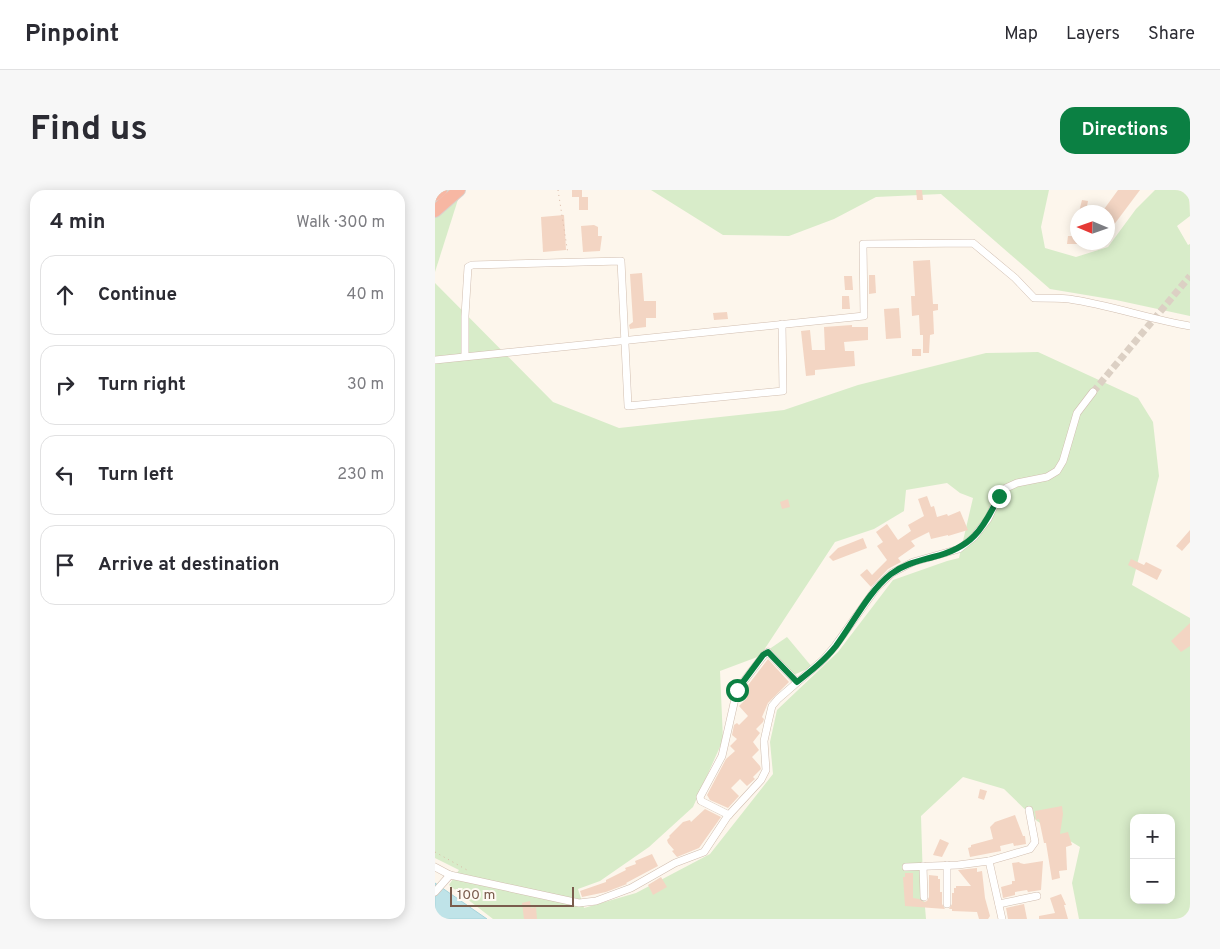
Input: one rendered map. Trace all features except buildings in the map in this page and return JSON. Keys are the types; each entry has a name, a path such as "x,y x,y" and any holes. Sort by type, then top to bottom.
{"highway":[{"path":"435,196 441,190"},
{"path":"435,211 459,190"}],"street":[{"path":"435,360 864,316 863,244 973,242 1015,278 1034,298 1068,299 1190,326"},
{"path":"465,356 468,267 472,265 621,261 628,406 783,391 782,324"},
{"path":"435,867 450,875 579,903 596,900 631,888 675,863 704,852 729,815 761,780 766,770 765,741 772,706 823,660 877,587 892,573 913,562 959,549 974,537 988,519 999,496 1006,488 1017,483 1047,477 1057,471 1063,461 1077,413 1093,392"},
{"path":"729,815 701,801 700,797 722,756 737,690 763,655 768,652 797,682"},
{"path":"906,867 989,861 1030,849 1035,842 1029,810"},
{"path":"989,861 1002,919"},
{"path":"947,865 947,904"},
{"path":"923,866 924,897"},
{"path":"435,892 450,875"},
{"path":"999,904 1037,896"}],"path":[{"path":"558,190 569,262"},
{"path":"435,852 465,867 479,882"}],"green space":[{"path":"435,190 461,190 435,272"},
{"path":"651,190 1049,190 1041,227 1045,248 1076,257 1098,250 1115,250 1115,238 1136,209 1155,190 1189,190 1190,216 1177,226 1188,245 1190,244 1190,316 1116,300 1050,289 941,194 876,197 834,219 789,236 723,235"},
{"path":"435,283 553,402 619,428 784,410 858,385 986,353 1038,352 1138,398 1153,422 1159,476 1132,585 1190,618 1190,919 1079,919 1072,883 1080,847 1037,821 1004,789 963,777 921,816 926,919 493,919 449,885 459,870 435,858","holes":["947,483 960,493 973,498 959,558 893,580 838,652 777,710 770,742 773,774 710,854 636,893 584,908 578,889 600,881 649,847 693,807 723,740 720,671 760,656 835,542 874,529 904,511 906,490"]},
{"path":"787,637 812,667 791,676 768,650"}],"water":[{"path":"435,883 487,919 435,919"}],"tunnel":[{"path":"1093,392 1190,276"}],"route":[{"path":"737,690 763,655 768,652 797,682 823,660 877,587 892,573 913,562 941,556 959,549 974,537 988,519 999,496"}]}
